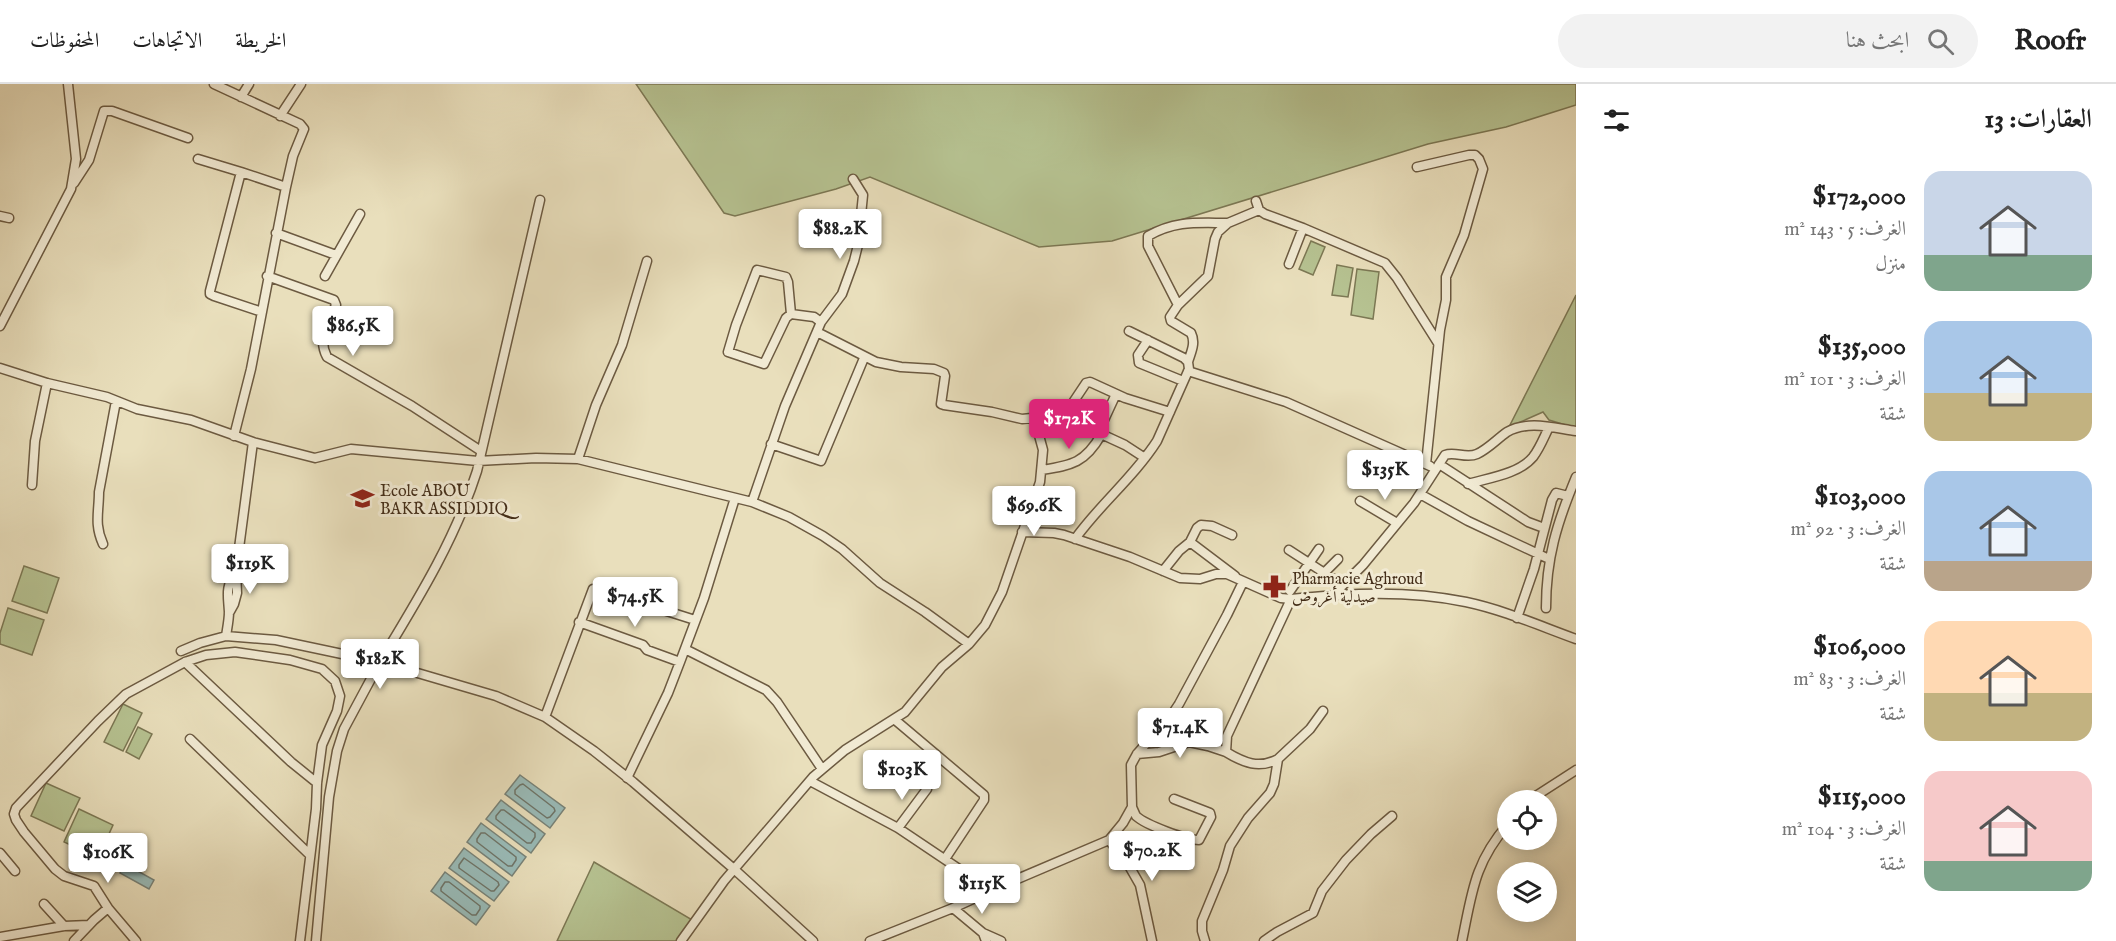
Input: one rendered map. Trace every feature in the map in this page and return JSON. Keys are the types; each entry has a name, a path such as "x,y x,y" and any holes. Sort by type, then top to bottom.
{"street":[{"path":"68,84 76,159 71,189"},
{"path":"214,84 300,124 304,129 293,156 285,187 251,369 234,436"},
{"path":"241,97 249,84"},
{"path":"280,116 301,84"},
{"path":"0,326 71,189 89,160 104,111 112,111 188,138"},
{"path":"1417,168 1475,155 1483,169 1464,235 1446,277 1446,300 1438,343 1426,464"},
{"path":"198,159 285,187"},
{"path":"241,172 210,294 262,312"},
{"path":"752,502 771,444 821,322 842,294 857,250 863,195 853,179"},
{"path":"316,941 329,797 337,751 345,729 380,662 430,580 466,506 540,200"},
{"path":"1256,201 1259,210 1264,214 1385,263 1438,343"},
{"path":"1075,538 1145,458 1157,441 1183,381 1194,343 1193,336 1170,319 1178,305 1208,276 1218,232 1228,223 1259,210"},
{"path":"325,276 360,214"},
{"path":"1178,305 1148,246 1148,236 1180,223 1228,223"},
{"path":"1288,264 1303,228"},
{"path":"276,233 336,255"},
{"path":"578,459 596,405 622,345 647,261"},
{"path":"757,270 786,277 790,314 764,364 728,352 757,270"},
{"path":"267,276 334,300 336,305 323,336 322,347 327,357 412,406 481,451"},
{"path":"790,314 814,317 821,322"},
{"path":"1129,331 1184,358 1188,367 1278,399 1426,464 1438,466 1528,522 1544,528"},
{"path":"817,332 864,358 890,366 940,371 945,376 941,404 947,407 992,412 1022,419 1053,414 1064,416 1125,445 1145,458"},
{"path":"1148,340 1138,355 1138,363 1183,381"},
{"path":"771,444 821,461 864,358"},
{"path":"0,369 137,409 191,420 253,442 315,458 351,449 478,461 536,458 578,459 752,502 789,517 823,536 842,549 879,583 925,612 969,644"},
{"path":"1064,416 1086,383 1090,382 1116,394 1170,412"},
{"path":"32,485 35,441 46,383"},
{"path":"1042,470 1062,467 1085,457 1092,451 1116,394"},
{"path":"103,544 97,532 96,522 99,492 116,401"},
{"path":"681,941 724,881 810,781 868,734 905,712 942,667 969,644 994,609 1002,592 1042,470 1043,450 1034,417"},
{"path":"1333,595 1363,565 1397,523 1447,454 1473,455 1508,432 1524,426 1576,431"},
{"path":"1468,484 1502,474 1532,459 1549,427"},
{"path":"226,636 229,613 226,599 230,579 236,571 253,442"},
{"path":"1546,608 1549,559 1556,529 1576,477"},
{"path":"1517,618 1554,495 1559,492 1571,494"},
{"path":"1420,494 1468,521 1549,559"},
{"path":"627,778 668,693 680,662 704,598 735,498"},
{"path":"1360,501 1397,523"},
{"path":"1163,572 1179,551 1190,543 1197,528 1201,525 1212,526 1232,535"},
{"path":"1022,532 1054,533 1075,538 1130,557 1180,578 1195,579 1220,574 1239,579"},
{"path":"1190,543 1239,579 1274,596 1392,594 1434,597 1476,604 1576,639"},
{"path":"1226,752 1227,736 1291,595 1319,549"},
{"path":"1289,550 1343,585"},
{"path":"1325,572 1338,559"},
{"path":"1174,799 1210,813 1209,821 1199,840 1193,840 1139,819 1132,807 1131,765 1137,754 1179,704 1227,615 1239,579"},
{"path":"545,717 591,592 597,588 695,620"},
{"path":"579,622 643,645 647,650 680,662"},
{"path":"181,651 226,636 276,640 380,662 496,696 545,717 594,751 627,778 735,870 813,941"},
{"path":"685,649 766,690 777,702 822,769"},
{"path":"136,941 108,908 94,886 64,876 56,869 16,820 14,814 16,808 126,694 185,662 206,655 235,652 290,660 322,669 335,681 340,696 337,711 322,745 300,941"},
{"path":"185,662 316,783"},
{"path":"1137,754 1160,752 1189,742 1226,752 1244,763 1268,765 1278,759 1310,729 1323,711"},
{"path":"894,719 984,795 984,800 945,859"},
{"path":"190,739 310,855"},
{"path":"1205,941 1202,921 1223,870 1230,846 1248,818 1270,793 1278,759"},
{"path":"1545,790 1576,770"},
{"path":"810,781 898,828 974,879 987,893"},
{"path":"898,828 927,789"},
{"path":"870,941 953,908 1109,840 1132,807"},
{"path":"1264,941 1313,913 1322,891 1346,860 1392,816"},
{"path":"1462,941 1479,867 1497,838"},
{"path":"1109,840 1128,864 1140,885 1152,941"},
{"path":"0,853 15,871"},
{"path":"44,904 64,926"},
{"path":"74,941 108,908"},
{"path":"953,908 985,937 1000,941"},
{"path":"0,937 64,926 89,925"}],"green space":[{"path":"636,84 1576,84 1576,105 1506,127 1428,144 1112,241 1039,247 870,177 836,189 735,216 724,213"},
{"path":"1311,241 1325,247 1313,275 1299,269"},
{"path":"1337,265 1353,268 1348,297 1332,295"},
{"path":"1357,269 1379,272 1373,319 1351,315"},
{"path":"1576,295 1576,428 1549,420 1543,412 1509,427"},
{"path":"24,566 59,578 47,613 12,601"},
{"path":"8,608 44,620 32,655 0,644 0,633"},
{"path":"123,704 142,713 123,751 104,742"},
{"path":"138,727 152,734 139,759 126,752"},
{"path":"46,783 80,798 64,831 31,816"},
{"path":"79,809 113,825 98,858 64,842"},
{"path":"594,862 694,921 684,941 557,941"}],"water":[{"path":"520,775 565,808 550,828 505,794"},
{"path":"501,800 545,834 531,853 486,819"},
{"path":"481,823 526,857 512,876 467,842"},
{"path":"464,848 509,882 494,901 449,868"},
{"path":"125,864 154,880 149,889 120,873"},
{"path":"445,872 490,906 476,925 431,891"}],"place":[{"name":"Ecole ABOU BAKR ASSIDDIQ","path":"362,499"},
{"name":"Pharmacie Aghroud صيدلية أغروض","path":"1274,587"}]}
